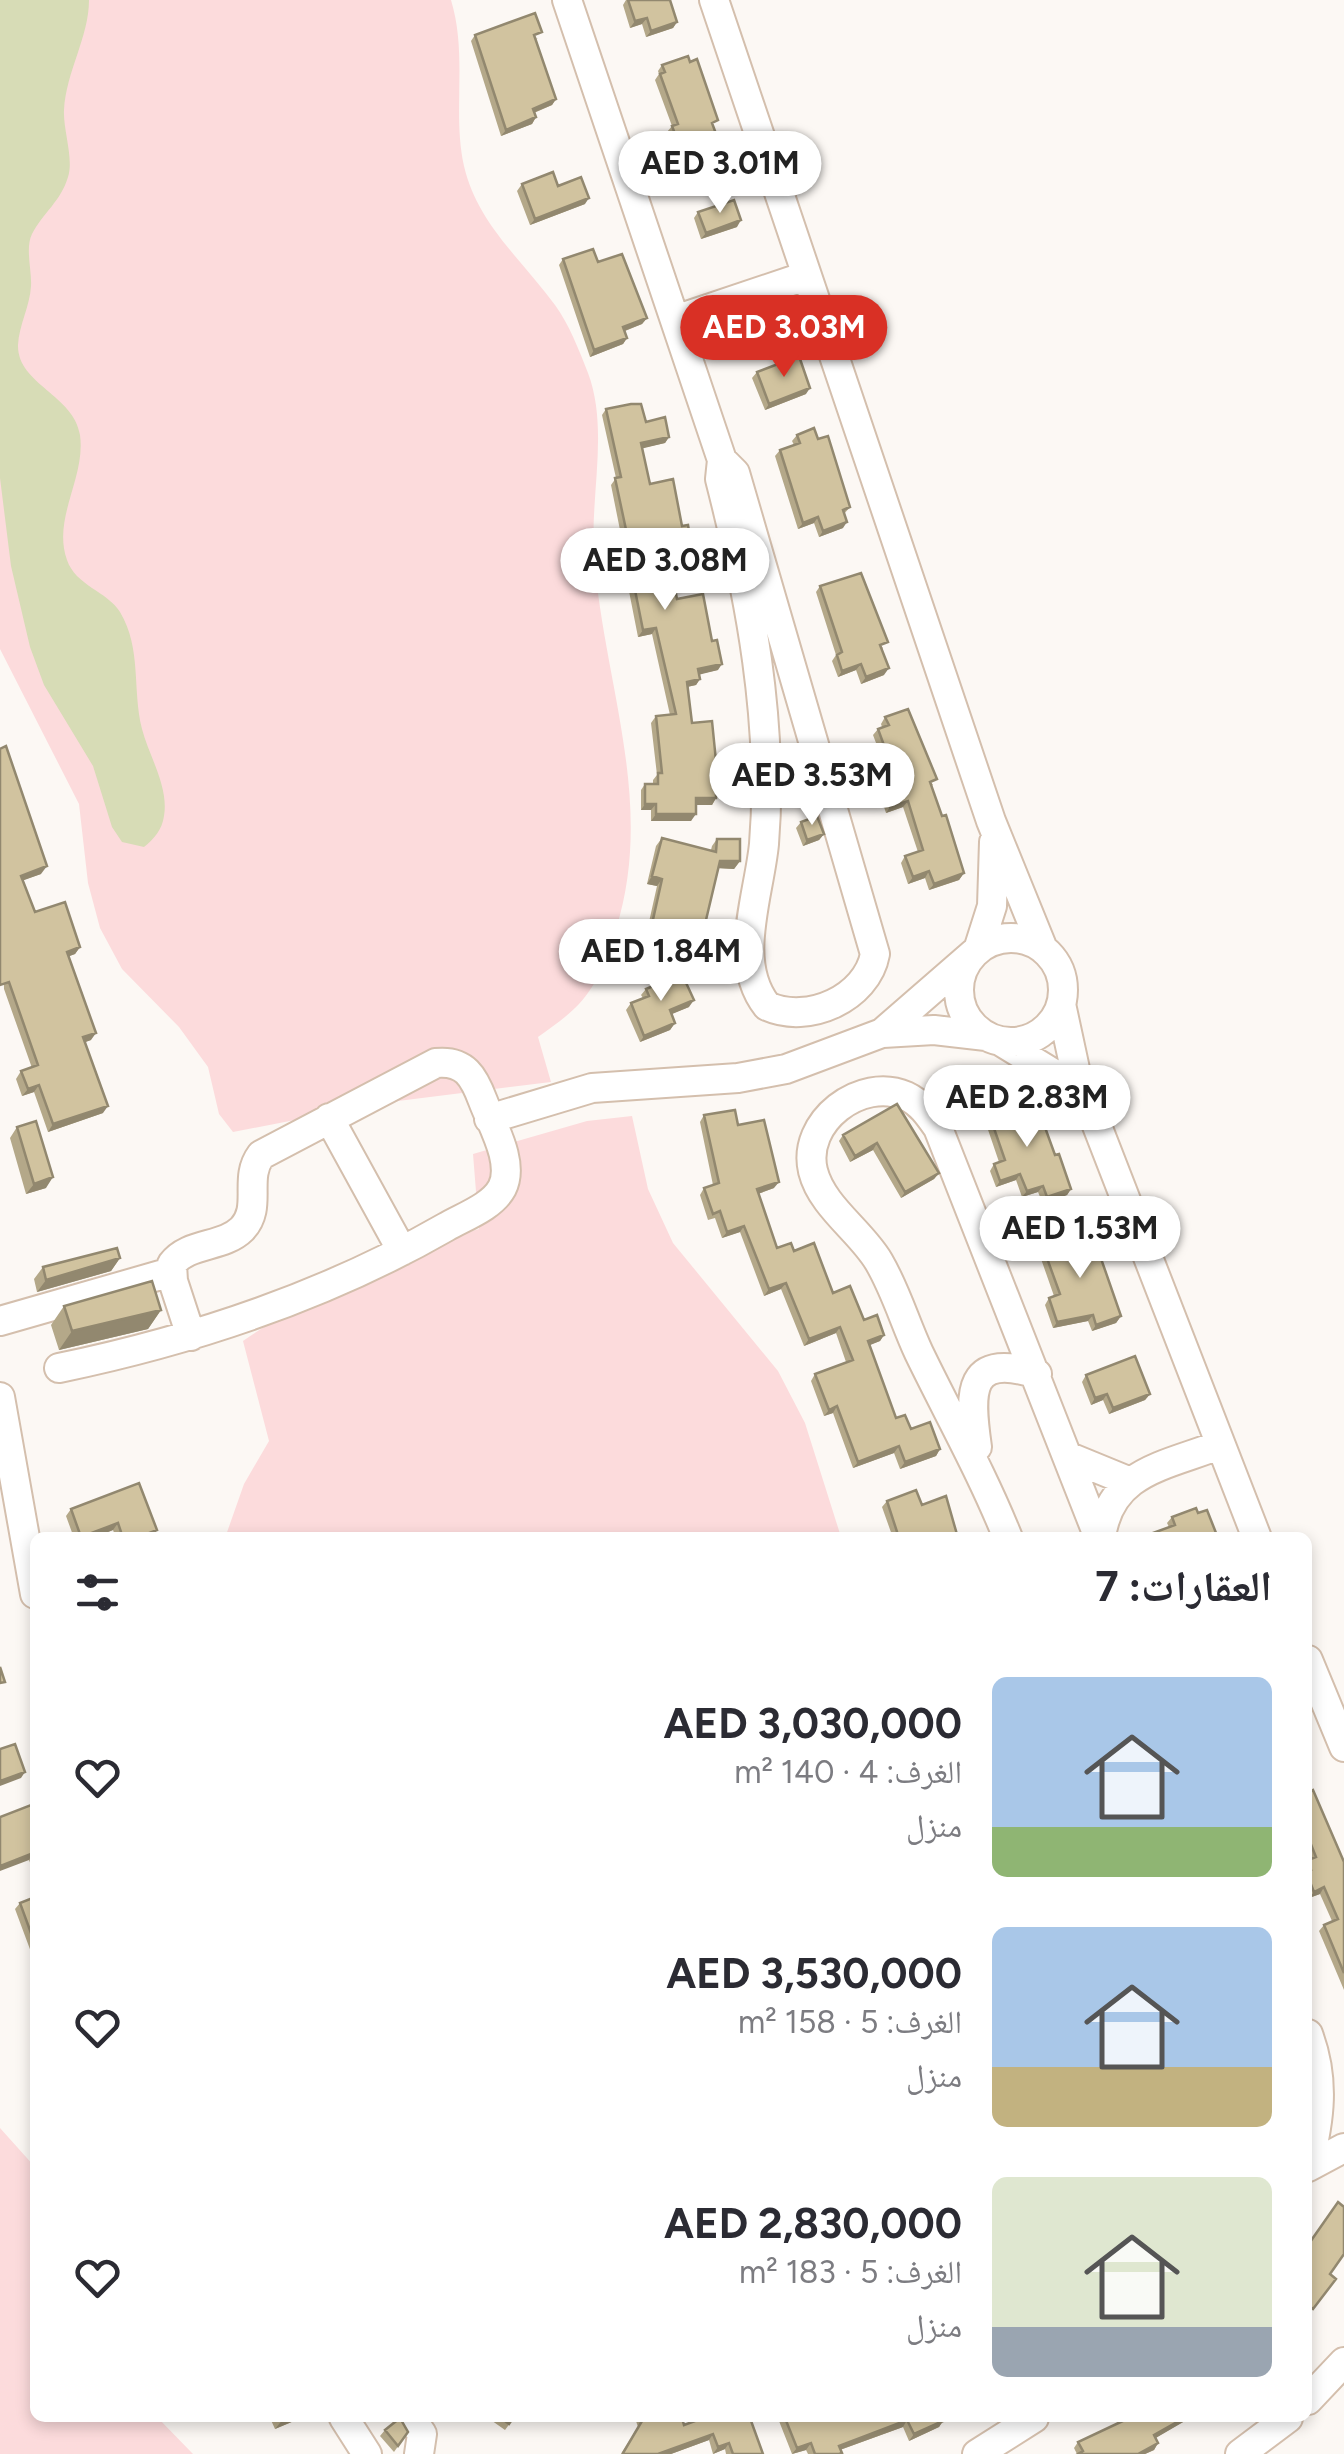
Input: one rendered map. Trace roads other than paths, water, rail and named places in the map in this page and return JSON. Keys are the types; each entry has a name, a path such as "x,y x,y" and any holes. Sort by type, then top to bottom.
{"street":[{"path":"567,0 678,319 722,460 720,479 752,640 766,760 762,860 748,968 767,1006 794,1014 828,1005 863,984 875,954 735,473 722,460"},
{"path":"714,0 991,821 1043,949 1060,974 1061,1004 1075,1069 1255,1532"},
{"path":"678,319 806,276"},
{"path":"991,821 996,882 976,952 961,976 960,1002 972,1026 1054,1074 1097,1125"},
{"path":"882,1033 976,952 996,940 1015,938 1043,949"},
{"path":"489,1119 605,1086 738,1078 786,1069 882,1033 934,1030 994,1039 1039,1034 1061,1004"},
{"path":"59,1368 191,1336 310,1294 402,1250 499,1193 506,1172 470,1072 445,1062 427,1066 261,1155 251,1172 254,1205 244,1227 224,1240 177,1257 171,1272 191,1336"},
{"path":"1006,1532 979,1466 932,1380 879,1262 818,1186 812,1149 828,1116 860,1096 883,1092 906,1096 925,1109 947,1148 1098,1532"},
{"path":"329,1118 402,1250"},
{"path":"0,1322 171,1272"},
{"path":"979,1466 972,1409 974,1386 980,1376 1001,1366 1037,1374"},
{"path":"0,1397 30,1566"},
{"path":"1102,1532 1108,1508 1128,1481 1219,1445"},
{"path":"1067,1456 1128,1481"},
{"path":"1312,1670 1344,1747"},
{"path":"1312,2049 1320,2112 1312,2148"},
{"path":"1320,2112 1344,2132"},
{"path":"1312,2164 1344,2148"},
{"path":"1312,2396 1344,2362"},
{"path":"347,2422 367,2454"},
{"path":"414,2422 422,2434 419,2454"},
{"path":"977,2454 1028,2422"},
{"path":"1240,2454 1283,2422"}]}
